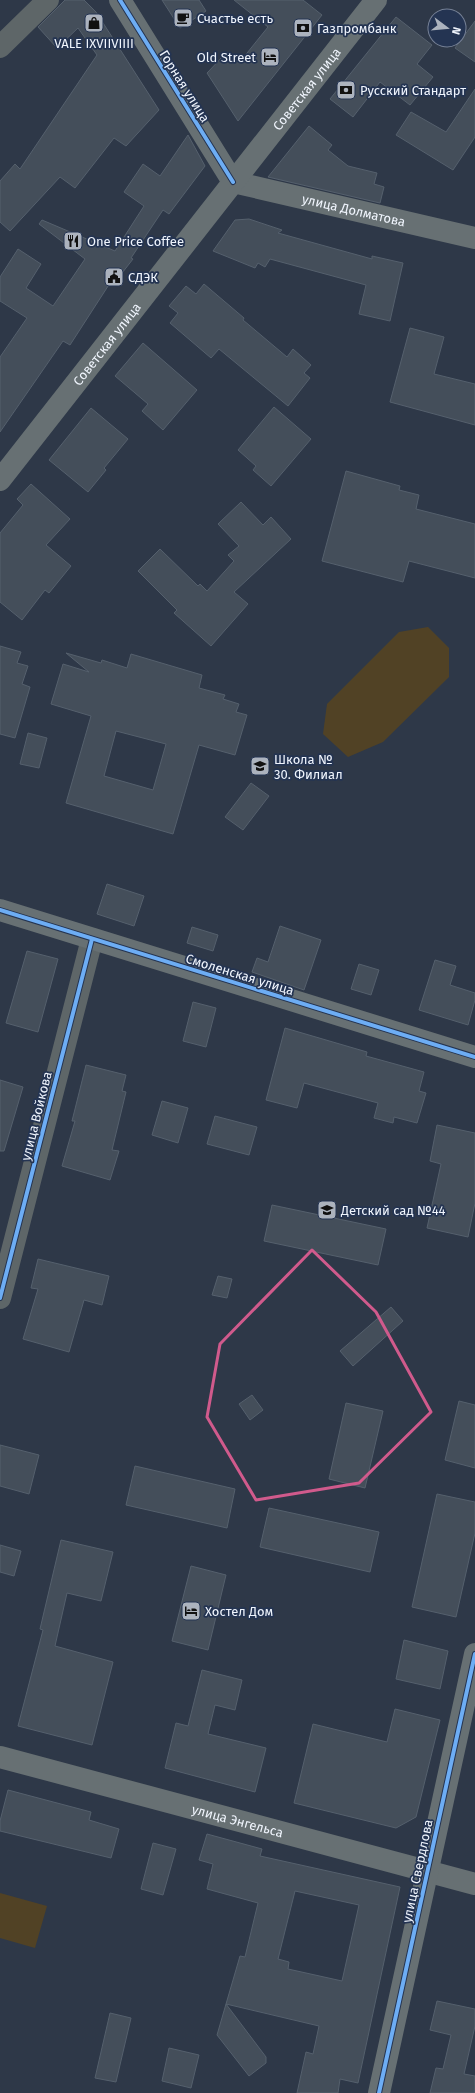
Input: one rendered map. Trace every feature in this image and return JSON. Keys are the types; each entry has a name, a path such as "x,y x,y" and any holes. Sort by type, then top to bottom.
{"main road":[{"name":"Горная улица","path":"120,0 233,182"},
{"name":"Советская улица","path":"0,480 376,0"},
{"name":"улица Долматова","path":"233,182 475,238"},
{"name":"Смоленская улица","path":"0,910 475,1057"},
{"name":"улица Свердлова","path":"379,2093 475,1654"},
{"name":"улица Энгельса","path":"0,1757 475,1884"}],"street":[{"path":"0,48 48,0"},
{"name":"улица Войкова","path":"0,1298 92,939"}],"highlighted area":[{"path":"312,1250 376,1312 431,1412 359,1483 256,1500 207,1417 220,1344"}],"shaded area":[{"path":"428,627 449,648 449,677 383,742 348,757 323,734 327,704 399,632"},
{"path":"0,1893 47,1906 35,1948 0,1938"}],"building":[{"path":"65,0 84,0 96,12 159,110 126,146 114,138 75,188 60,177 10,231 0,222 0,181 15,164 20,169 97,55 78,28 57,48 38,27"},
{"path":"162,0 199,0 206,11 180,28"},
{"path":"234,0 303,0 322,15 238,121 207,73 227,52 239,63 268,27"},
{"path":"396,17 427,41 427,48 430,48 417,64 433,77 410,105 380,82 353,117 330,99"},
{"path":"475,21 475,62 455,48 467,48 467,32"},
{"path":"475,89 475,137 453,170 396,135 411,112 446,132"},
{"path":"309,126 332,145 328,150 348,166 377,173 374,184 384,187 380,203 268,177"},
{"path":"188,135 205,166 169,214 163,210 131,258 133,259 115,282 112,280 70,345 63,341 0,432 0,357 27,318 0,301 0,277 18,249 41,264 26,288 53,306 85,259 39,224 42,220 115,251 144,206 124,192 143,164 160,176"},
{"path":"249,219 282,230 278,233 372,259 372,256 403,263 390,321 359,314 366,285 270,259 265,267 258,263 255,268 213,251 235,220"},
{"path":"204,284 244,318 243,320 287,357 293,349 311,365 304,373 310,378 288,406 219,349 211,358 170,323 178,313 169,306 186,286 196,294"},
{"path":"410,328 444,337 434,374 475,384 475,425 390,402"},
{"path":"143,343 197,390 163,430 142,411 148,404 115,376"},
{"path":"274,407 311,439 271,486 253,470 256,466 238,450"},
{"path":"91,408 128,439 104,468 106,470 88,492 49,460"},
{"path":"346,471 400,486 399,490 419,495 416,509 475,524 475,578 409,561 403,582 322,561"},
{"path":"31,484 70,519 46,545 71,566 49,593 45,590 22,620 0,602 0,533 23,505 17,499"},
{"path":"241,502 263,525 271,517 291,539 234,592 248,604 211,646 174,613 177,610 138,571 160,549 198,586 200,584 207,591 234,561 228,555 239,546 218,524"},
{"path":"0,646 21,652 17,663 28,666 22,684 30,687 15,738 0,734"},
{"path":"66,653 101,663 102,660 127,668 131,654 202,675 199,688 225,695 223,699 239,704 236,712 247,715 235,755 199,745 173,834 66,803 91,716 51,704 63,664 89,672","holes":["116,731 166,744 153,790 104,776"]},
{"path":"28,733 47,738 39,768 20,764"},
{"path":"251,783 269,796 243,830 225,817"},
{"path":"107,884 144,896 134,926 97,914"},
{"path":"280,926 321,940 304,990 252,972 257,958 268,962"},
{"path":"192,927 218,935 213,951 187,943"},
{"path":"27,951 58,959 38,1032 6,1023"},
{"path":"435,960 456,966 450,985 475,993 475,1000 468,1025 419,1010"},
{"path":"359,964 379,970 371,995 351,989"},
{"path":"193,1002 216,1008 206,1047 183,1041"},
{"path":"285,1028 367,1052 366,1056 424,1072 419,1091 426,1093 417,1123 394,1117 393,1123 374,1118 378,1103 304,1083 297,1108 266,1100"},
{"path":"86,1065 126,1075 122,1091 126,1092 112,1150 119,1151 110,1180 62,1166 75,1121 72,1121"},
{"path":"0,1080 23,1087 4,1151 0,1151"},
{"path":"162,1101 188,1108 178,1143 152,1135"},
{"path":"215,1116 257,1127 249,1155 207,1144"},
{"path":"437,1125 475,1133 475,1203 468,1237 427,1228 441,1164 430,1161"},
{"path":"272,1205 386,1229 378,1265 264,1241"},
{"path":"38,1259 109,1276 102,1305 84,1300 69,1352 23,1339 38,1289 31,1288"},
{"path":"218,1276 232,1279 227,1298 212,1295"},
{"path":"391,1307 403,1321 353,1366 340,1351"},
{"path":"252,1395 263,1410 250,1420 239,1404"},
{"path":"459,1401 475,1405 475,1468 445,1460"},
{"path":"346,1403 383,1411 365,1488 329,1479"},
{"path":"0,1445 39,1455 29,1494 0,1486"},
{"path":"135,1466 235,1489 227,1528 126,1505"},
{"path":"437,1494 475,1502 475,1533 456,1617 412,1607"},
{"path":"269,1508 379,1532 370,1572 260,1547"},
{"path":"61,1540 113,1552 101,1601 67,1593 55,1646 113,1662 92,1745 18,1726 43,1630 40,1629"},
{"path":"0,1545 21,1551 14,1576 0,1572"},
{"path":"191,1566 226,1575 208,1650 172,1641"},
{"path":"404,1640 448,1651 440,1689 396,1679"},
{"path":"202,1670 242,1680 235,1710 215,1705 208,1734 266,1748 255,1792 165,1768 176,1723 188,1726"},
{"path":"395,1709 440,1720 416,1817 396,1828 294,1803 313,1724 387,1742"},
{"path":"8,1790 91,1812 89,1820 119,1829 111,1858 0,1831 0,1821"},
{"path":"207,1834 262,1849 260,1856 400,1887 358,2083 340,2079 338,2093 297,2093 306,2052 313,2054 319,2026 226,2004 240,1956 245,1957 258,1903 207,1889 213,1864 199,1860","holes":["295,1891 359,1905 342,1981 288,1969 289,1962 278,1959"]},
{"path":"153,1843 176,1849 163,1895 141,1889"},
{"path":"437,2001 475,2009 475,2026 464,2074 475,2076 475,2093 430,2093 436,2068 443,2069 451,2035 430,2030"},
{"path":"226,2004 266,2057 266,2063 249,2076 217,2035"},
{"path":"110,2013 131,2018 116,2082 95,2078"},
{"path":"169,2048 199,2055 191,2088 162,2081"}],"cycle path":[{"path":"120,0 233,182"},
{"path":"0,910 475,1057"},
{"path":"0,1298 92,939"},
{"path":"379,2093 475,1654"}],"place":[{"name":"Счастье есть","path":"183,18"},
{"name":"VALE IXVIIVIIII","path":"94,23"},
{"name":"Газпромбанк","path":"303,28"},
{"name":"Old Street","path":"270,57"},
{"name":"Русский Стандарт","path":"346,90"},
{"name":"One Price Coffee","path":"73,241"},
{"name":"СДЭК","path":"114,277"},
{"name":"Школа № 30. Филиал","path":"260,766"},
{"name":"Детский сад №44","path":"327,1210"},
{"name":"Хостел Дом","path":"191,1611"}]}
